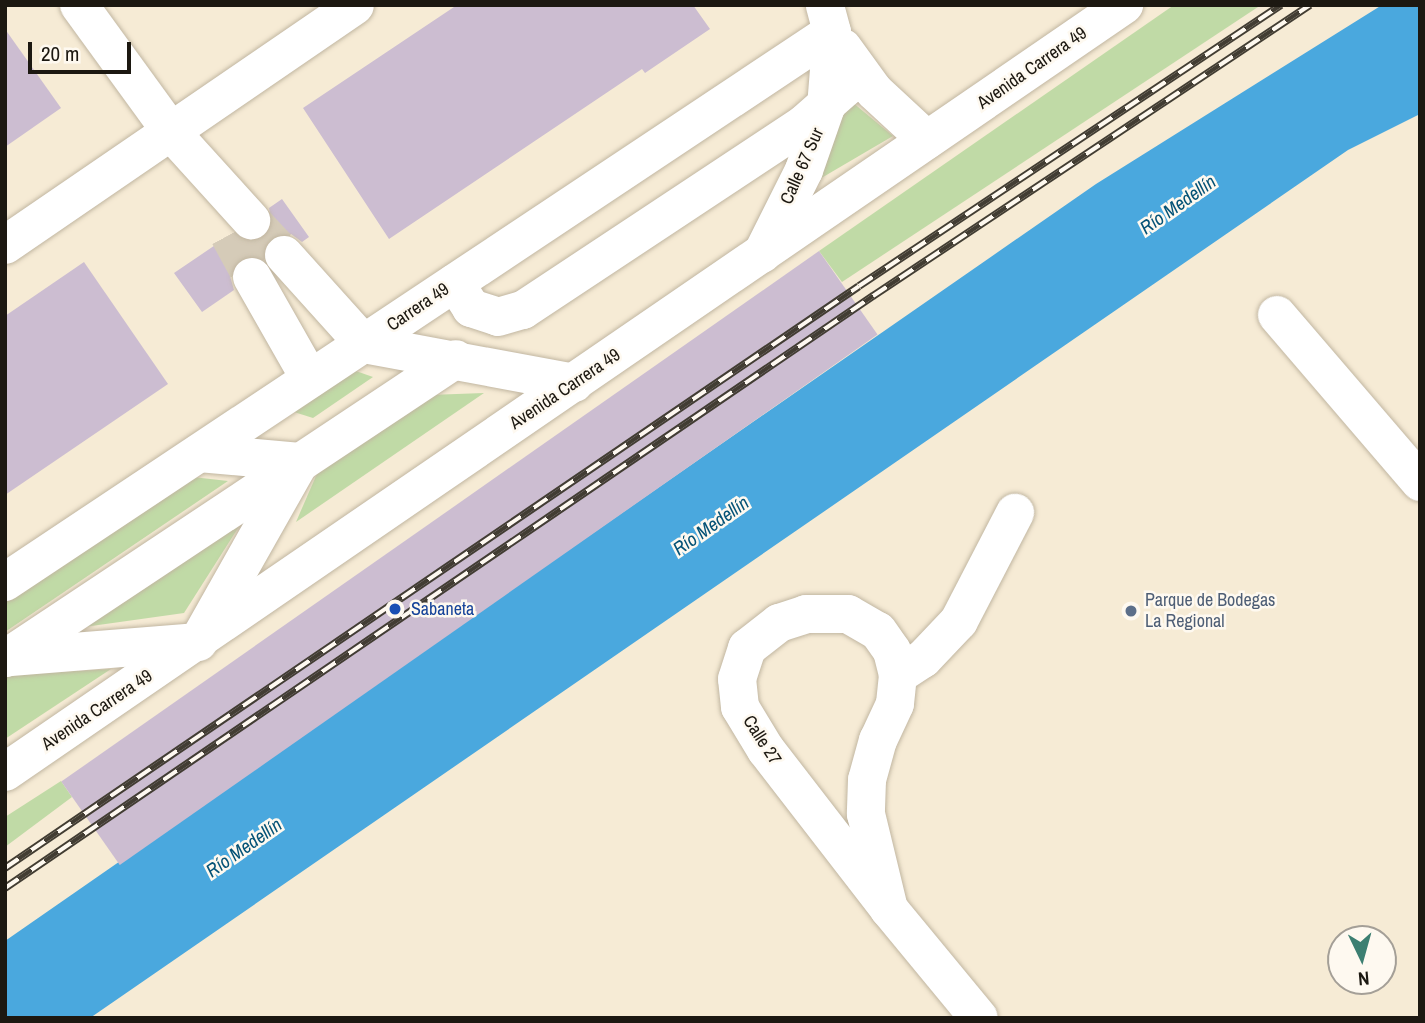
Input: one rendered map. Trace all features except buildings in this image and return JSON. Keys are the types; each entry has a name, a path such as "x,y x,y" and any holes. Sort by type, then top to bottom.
{"main road":[{"path":"79,5 240,228"},
{"path":"5,246 355,5"},
{"name":"Avenida Carrera 49","path":"5,772 1124,5"},
{"path":"828,19 856,67 902,120 928,140"},
{"name":"Calle 67 Sur","path":"762,254 804,170 826,107 828,19"},
{"name":"Carrera 49","path":"5,582 455,283 828,19"},
{"path":"455,283 471,308 498,317 523,310 826,107 846,87 856,67"},
{"path":"284,255 364,344 574,383"},
{"path":"252,277 310,379"},
{"path":"1277,315 1420,482"},
{"path":"5,658 456,359"},
{"path":"199,453 300,462"},
{"path":"5,658 198,642 300,462"},
{"path":"898,676 923,659 959,621 1015,513"},
{"name":"Calle 27","path":"889,909 866,814 867,780 878,740 895,704 898,676 892,651 878,631 848,614 806,614 779,623 747,648 737,679 740,706 766,750 889,909 979,1018"}],"green space":[{"path":"1174,5 1261,5 842,282 819,251"},
{"path":"846,97 893,136 806,187"},
{"path":"336,364 373,377 313,418 275,406"},
{"path":"484,393 296,522 319,469 429,395"},
{"path":"175,475 228,481 5,632 5,589"},
{"path":"240,525 184,613 77,628"},
{"path":"111,669 5,739 5,675"},
{"path":"61,781 72,797 5,847 5,817"}],"water":[{"name":"Río Medellín","path":"1382,5 1420,5 1420,114 1348,150 90,1018 5,1018 5,941 1096,184"}],"tunnel":[{"path":"251,220 284,255"},
{"path":"229,235 252,277"}],"railway":[{"path":"5,868 859,286 1281,5"},
{"path":"5,888 873,296 1310,5"}],"place":[{"name":"Sabaneta","path":"395,609"},
{"name":"Parque de Bodegas La Regional","path":"1131,611"}]}
